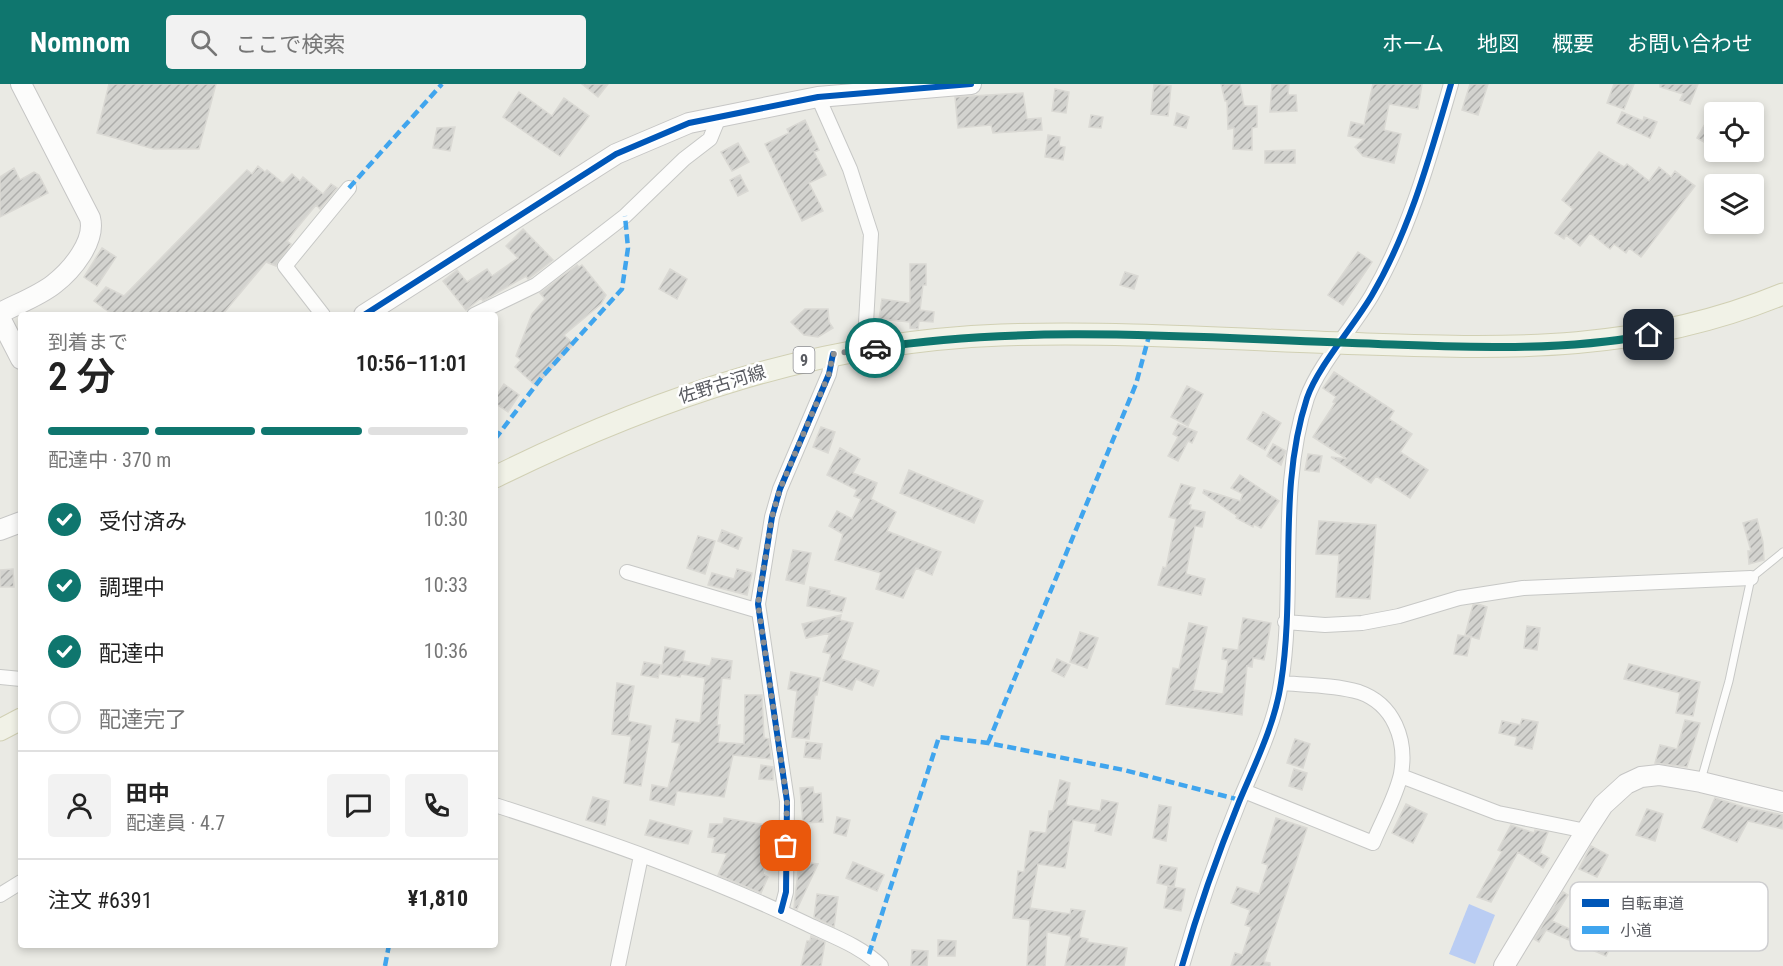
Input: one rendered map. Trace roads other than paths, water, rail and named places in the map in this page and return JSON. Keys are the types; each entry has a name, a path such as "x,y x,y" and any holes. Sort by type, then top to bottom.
{"main road":[{"name":"佐野古河線","path":"498,476 597,429 678,397 761,371 833,354 868,349 941,339 1058,334 1464,347 1593,343 1666,332 1738,312 1783,294"},
{"path":"0,730 18,721"}],"street":[{"path":"0,312 54,285 89,240 93,230 90,218 21,84"},
{"path":"386,310 616,154 689,123 818,97 971,84"},
{"path":"1182,966 1202,898 1273,718 1281,683 1290,488 1299,425 1308,394 1373,293 1397,244 1422,183 1451,84"},
{"path":"818,97 850,169 871,234 866,323 868,349"},
{"path":"480,312 536,285 625,216 684,159 710,139 719,117"},
{"path":"321,312 285,266 349,188"},
{"path":"0,318 18,354"},
{"path":"781,912 786,892 787,801 759,611 772,517 780,489 829,374 833,354"},
{"path":"0,530 18,523"},
{"path":"627,572 759,611"},
{"path":"1285,622 1325,625 1362,623 1399,616 1460,598 1523,588 1751,578"},
{"path":"0,676 18,679"},
{"path":"1244,791 1373,843 1401,776 1402,759 1397,724 1385,708 1359,693 1281,683"},
{"path":"1504,966 1586,831 1610,798 1633,781 1659,775 1701,782 1783,802"},
{"path":"1401,776 1498,813 1586,831"},
{"path":"498,806 641,856 781,912 869,954 881,966"},
{"path":"618,966 641,856"},
{"path":"0,895 18,884"}],"lane":[{"path":"1701,782 1729,681 1751,578 1783,552"}],"water":[{"path":"1469,904 1495,915 1475,964 1449,954"}]}
